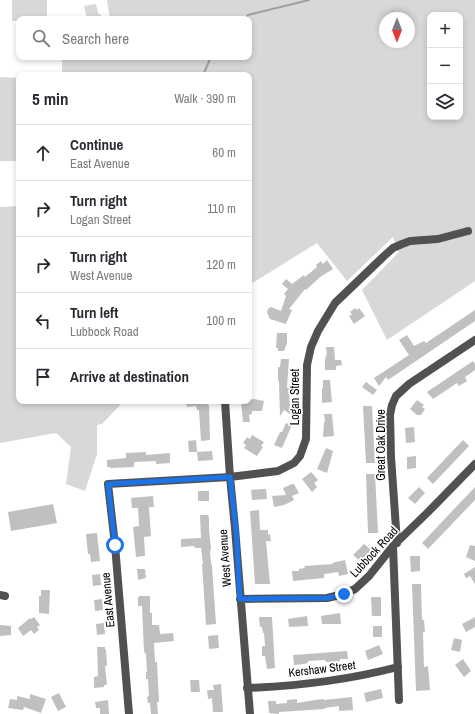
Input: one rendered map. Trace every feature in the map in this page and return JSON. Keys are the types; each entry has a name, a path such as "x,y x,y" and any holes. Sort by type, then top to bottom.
{"street":[{"name":"Logan Street","path":"108,484 230,477 278,471 291,465 298,460 307,434 307,365 311,347 326,316 346,292 383,257 402,244 410,241 438,239 468,231"},
{"name":"Great Oak Drive","path":"399,700 390,415 392,405 396,396 409,384 475,340"},
{"name":"West Avenue","path":"225,404 250,714"},
{"name":"Lubbock Road","path":"240,599 328,598 344,594 358,587 395,545 475,464"},
{"name":"East Avenue","path":"108,484 115,545 129,714"},
{"name":"Kershaw Street","path":"248,688 330,682 398,667"}],"shaded area":[{"path":"12,0 47,0 47,16 16,16 16,21 12,21"},
{"path":"107,0 475,0 475,281 387,340 362,290 399,252 393,237 347,281 317,243 252,283 252,72 62,72 62,60 252,60 252,16 110,16"},
{"path":"96,4 98,13 102,16 86,16 84,6"},
{"path":"0,77 16,78 16,161 0,161"},
{"path":"16,206 16,404 121,404 102,424 97,425 97,454 85,491 66,484 71,447 56,433 0,443 0,207"}],"building":[{"path":"327,260 333,269 320,277 306,290 305,289 289,309 292,310 286,324 270,319 267,312 268,309 271,307 281,311 286,296 284,294 288,289 282,284 286,279 292,284 304,275 305,277 317,267 316,265 321,261 323,264"},
{"path":"355,308 357,310 359,308 365,316 354,324 349,316 352,314 350,312"},
{"path":"475,310 475,321 388,380 386,377 379,386 374,378 409,355 399,340 407,335 414,346 424,341 426,343"},
{"path":"277,333 287,333 287,343 284,351 278,351 278,348 276,348"},
{"path":"326,347 334,347 335,360 341,360 342,365 336,366 336,370 325,370 327,355"},
{"path":"281,359 289,359 287,388 289,388 290,414 284,410 280,416 278,367 280,367"},
{"path":"473,361 475,364 475,370 465,377 467,381 459,386 457,383 433,399 427,392"},
{"path":"323,380 330,380 332,402 322,403"},
{"path":"366,382 377,390 373,395 362,387"},
{"path":"252,399 264,401 262,411 252,411 252,414 249,415 250,422 243,422 241,404 252,404"},
{"path":"417,400 424,405 422,407 425,409 421,415 417,415 410,409"},
{"path":"186,404 209,405 210,440 201,441 199,410 197,410 196,406 187,407"},
{"path":"363,406 372,406 375,463 366,463"},
{"path":"324,414 332,414 334,436 323,437 325,422"},
{"path":"286,423 292,425 282,448 274,445"},
{"path":"414,427 415,442 406,443 405,428"},
{"path":"252,435 264,442 261,446 263,447 257,456 244,448 246,445 243,443 247,437 250,439"},
{"path":"196,440 197,452 189,452 188,441"},
{"path":"463,440 469,446 433,484 427,478"},
{"path":"326,448 333,451 327,473 317,469"},
{"path":"212,451 213,460 198,461 197,452"},
{"path":"146,452 146,455 170,453 170,463 156,464 156,461 134,462 134,467 107,467 107,460 126,458 126,453"},
{"path":"416,456 416,468 407,469 407,457"},
{"path":"311,472 318,480 314,483 317,487 312,492 302,479"},
{"path":"366,474 375,474 378,533 368,533"},
{"path":"294,484 299,493 292,496 294,500 284,505 274,507 272,496 286,495 283,488"},
{"path":"419,487 425,493 415,504 408,498"},
{"path":"475,487 475,500 428,549 422,543"},
{"path":"266,489 267,499 252,500 251,490"},
{"path":"198,491 209,491 209,501 198,501"},
{"path":"153,496 154,507 149,507 151,536 144,537 145,556 136,557 133,527 139,526 138,508 132,508 131,498"},
{"path":"53,504 57,523 11,531 8,512"},
{"path":"259,510 260,530 268,530 268,535 270,534 271,541 266,541 270,584 255,584 250,511"},
{"path":"200,515 208,515 209,518 210,552 216,624 206,625 201,548 195,548 194,546 181,547 181,539 201,538"},
{"path":"97,533 100,561 91,562 90,554 88,554 86,534"},
{"path":"364,544 371,550 360,561 353,555"},
{"path":"470,545 475,546 475,561 466,557"},
{"path":"410,556 420,556 420,571 411,572"},
{"path":"345,560 348,574 339,576 338,572 324,574 324,578 293,581 292,571 299,571 299,569 305,568 304,566 333,564 332,563"},
{"path":"475,567 475,584 470,576 466,578 464,574"},
{"path":"137,569 145,569 146,578 138,580"},
{"path":"100,574 101,585 93,586 92,575"},
{"path":"412,584 421,584 422,620 424,620 425,632 423,632 424,667 428,666 430,690 416,691"},
{"path":"41,590 50,590 49,614 39,613 39,596 41,596"},
{"path":"150,596 152,625 159,625 160,634 173,633 174,641 154,643 155,662 157,662 159,702 157,702 158,714 151,714 150,703 148,703 147,697 149,696 148,679 146,679 147,672 146,654 144,652 142,606 138,606 138,597"},
{"path":"371,597 381,597 381,616 372,616"},
{"path":"102,599 103,610 95,611 94,600"},
{"path":"340,613 341,624 322,624 321,616"},
{"path":"307,616 308,626 289,627 288,619"},
{"path":"34,617 40,625 37,627 39,630 34,634 31,630 23,636 18,628 30,618 31,619"},
{"path":"259,617 272,617 275,668 267,669 265,656 262,656 262,646 265,646 264,633 262,627 260,627"},
{"path":"475,617 475,627 466,632 462,624"},
{"path":"104,623 105,634 97,635 96,624"},
{"path":"0,625 11,626 11,635 0,636"},
{"path":"373,626 382,626 382,637 373,637"},
{"path":"218,635 219,648 209,649 208,636"},
{"path":"454,638 462,640 460,652 451,650"},
{"path":"379,645 383,654 368,660 365,651"},
{"path":"97,647 105,647 106,650 107,666 105,666 107,685 104,685 104,687 94,688 94,677 98,676"},
{"path":"347,651 348,659 326,662 325,660 308,661 308,663 294,665 293,655"},
{"path":"463,659 471,671 464,677 455,665"},
{"path":"190,680 199,680 200,692 191,692"},
{"path":"221,684 223,712 213,712 212,698 208,699 207,690 214,690 213,685"},
{"path":"381,689 383,698 366,702 364,693"},
{"path":"59,693 66,707 58,711 51,697"},
{"path":"30,694 46,699 41,713 24,707 23,710 8,708 10,699 17,700 17,696 30,699"},
{"path":"352,697 353,710 339,711 339,706 325,709 279,712 279,714 269,713 268,701 276,701 276,704 287,703 287,700 297,699 297,703"},
{"path":"108,700 109,714 100,714 100,708 96,708 95,702"}],"waterway":[{"path":"247,16 309,0"},
{"path":"204,72 210,60"}],"route":[{"path":"115,545 108,484 230,477 236,528 240,599 328,598 344,594"}]}
